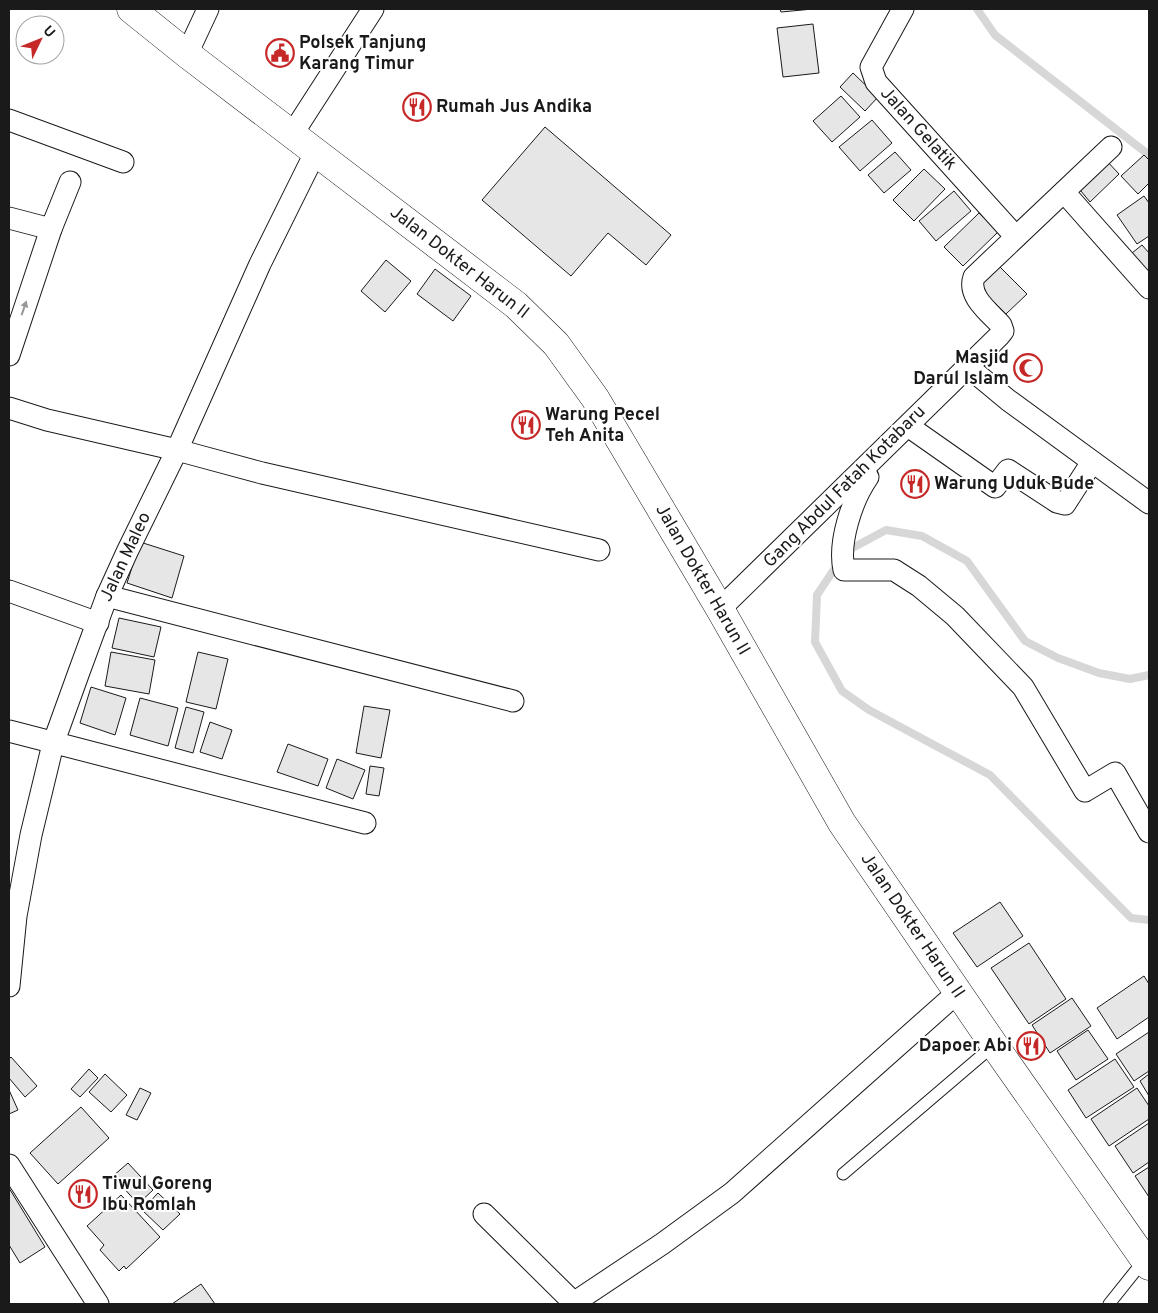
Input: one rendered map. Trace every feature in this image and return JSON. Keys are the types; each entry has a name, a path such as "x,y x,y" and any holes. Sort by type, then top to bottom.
{"street":[{"name":"Jalan Dokter Harun II","path":"131,9 187,54 516,305 556,344 596,398 720,609 842,823 994,1045 1147,1263"},
{"path":"187,54 208,9"},
{"path":"293,133 373,9"},
{"name":"Jalan Gelatik","path":"903,9 871,67 876,82 1016,237"},
{"path":"9,120 123,162"},
{"name":"Gang Abdul Fatah Kotabaru","path":"720,609 892,443 1003,331 1001,325 974,293 972,284 974,277 1111,147"},
{"name":"Jalan Maleo","path":"9,986 16,916 31,835 53,744 107,596 177,450 260,264 316,151"},
{"path":"9,355 51,229 70,182"},
{"path":"1064,192 1149,288"},
{"path":"9,218 51,229"},
{"path":"967,366 1008,400 1149,503"},
{"path":"9,407 69,426 177,450 262,473 600,550"},
{"path":"908,426 995,487 1008,470 1057,502 1065,504 1092,462"},
{"path":"892,443 853,502 844,554 844,570 894,570 940,603 1023,687 1086,791 1115,773 1149,832"},
{"path":"9,591 98,622"},
{"path":"107,596 513,701"},
{"path":"9,731 53,744 365,823"},
{"path":"484,1214 573,1304 662,1244 732,1193 958,992"},
{"path":"9,1165 98,1304"}],"lane":[{"path":"843,1174 994,1045"},
{"path":"1109,1304 1147,1263"}],"building":[{"path":"780,9 813,9 781,12"},
{"path":"813,24 819,73 783,77 777,28"},
{"path":"853,73 878,97 865,111 840,87"},
{"path":"841,96 860,117 832,142 813,121"},
{"path":"872,120 892,143 860,171 839,147"},
{"path":"545,127 671,235 646,265 608,233 571,276 482,200"},
{"path":"895,152 911,170 884,193 868,175"},
{"path":"1144,155 1149,160 1149,183 1138,194 1121,176"},
{"path":"1105,159 1119,174 1090,202 1076,185"},
{"path":"924,169 945,189 914,221 893,200"},
{"path":"954,191 971,211 936,241 919,221"},
{"path":"1144,196 1149,203 1149,236 1137,244 1117,215"},
{"path":"979,213 998,232 963,266 944,247"},
{"path":"1142,245 1149,253 1149,282 1127,257"},
{"path":"386,260 411,281 385,312 361,291"},
{"path":"998,265 1027,294 1006,314 977,285"},
{"path":"435,269 471,296 453,321 417,294"},
{"path":"140,542 184,556 172,598 127,583"},
{"path":"119,618 161,627 154,657 112,648"},
{"path":"111,652 155,660 149,694 105,686"},
{"path":"198,652 228,659 216,709 186,702"},
{"path":"91,687 126,698 115,735 80,723"},
{"path":"140,698 178,708 168,746 130,735"},
{"path":"364,706 390,710 381,758 356,753"},
{"path":"186,707 204,712 193,753 175,748"},
{"path":"210,722 232,730 222,759 200,752"},
{"path":"288,744 328,759 318,786 277,772"},
{"path":"337,759 365,770 353,799 326,788"},
{"path":"370,766 384,768 379,796 366,794"},
{"path":"1000,902 1023,936 977,967 953,933"},
{"path":"1029,943 1066,999 1029,1024 991,968"},
{"path":"1144,976 1149,984 1149,1017 1117,1039 1097,1008"},
{"path":"1072,998 1091,1026 1050,1053 1032,1025"},
{"path":"1088,1030 1108,1059 1076,1080 1057,1051"},
{"path":"1149,1032 1149,1071 1134,1081 1116,1054"},
{"path":"11,1057 37,1086 25,1097 9,1078 9,1059"},
{"path":"1115,1059 1134,1087 1086,1118 1068,1090"},
{"path":"89,1069 98,1078 80,1097 71,1089"},
{"path":"105,1074 127,1095 111,1112 89,1092"},
{"path":"1149,1074 1149,1096 1140,1081"},
{"path":"140,1088 151,1093 137,1120 126,1115"},
{"path":"1137,1088 1149,1106 1149,1119 1109,1146 1091,1119"},
{"path":"9,1090 18,1110 9,1114"},
{"path":"81,1107 109,1138 58,1184 30,1153"},
{"path":"1149,1123 1149,1162 1133,1173 1115,1146"},
{"path":"128,1163 153,1190 138,1204 113,1176"},
{"path":"1149,1167 1149,1197 1135,1176"},
{"path":"9,1188 45,1247 20,1263 9,1245"},
{"path":"158,1193 180,1214 163,1230 142,1210"},
{"path":"121,1195 160,1237 126,1269 124,1266 119,1271 100,1250 104,1245 87,1226"},
{"path":"201,1284 215,1304 172,1304"}],"waterway":[{"path":"977,9 995,35 1149,155"},
{"path":"845,552 886,530 922,536 967,561 1025,641 1058,658 1099,673 1130,679 1149,675"},
{"path":"839,562 817,595 815,642 842,691 869,710 990,775 1131,918 1149,920"}],"place":[{"name":"Polsek Tanjung Karang Timur","path":"280,53"},
{"name":"Rumah Jus Andika","path":"417,107"},
{"name":"Masjid Darul Islam","path":"1028,368"},
{"name":"Warung Pecel Teh Anita","path":"526,425"},
{"name":"Warung Uduk Bude","path":"915,484"},
{"name":"Dapoer Abi","path":"1031,1046"},
{"name":"Tiwul Goreng Ibu Romlah","path":"83,1194"}]}
